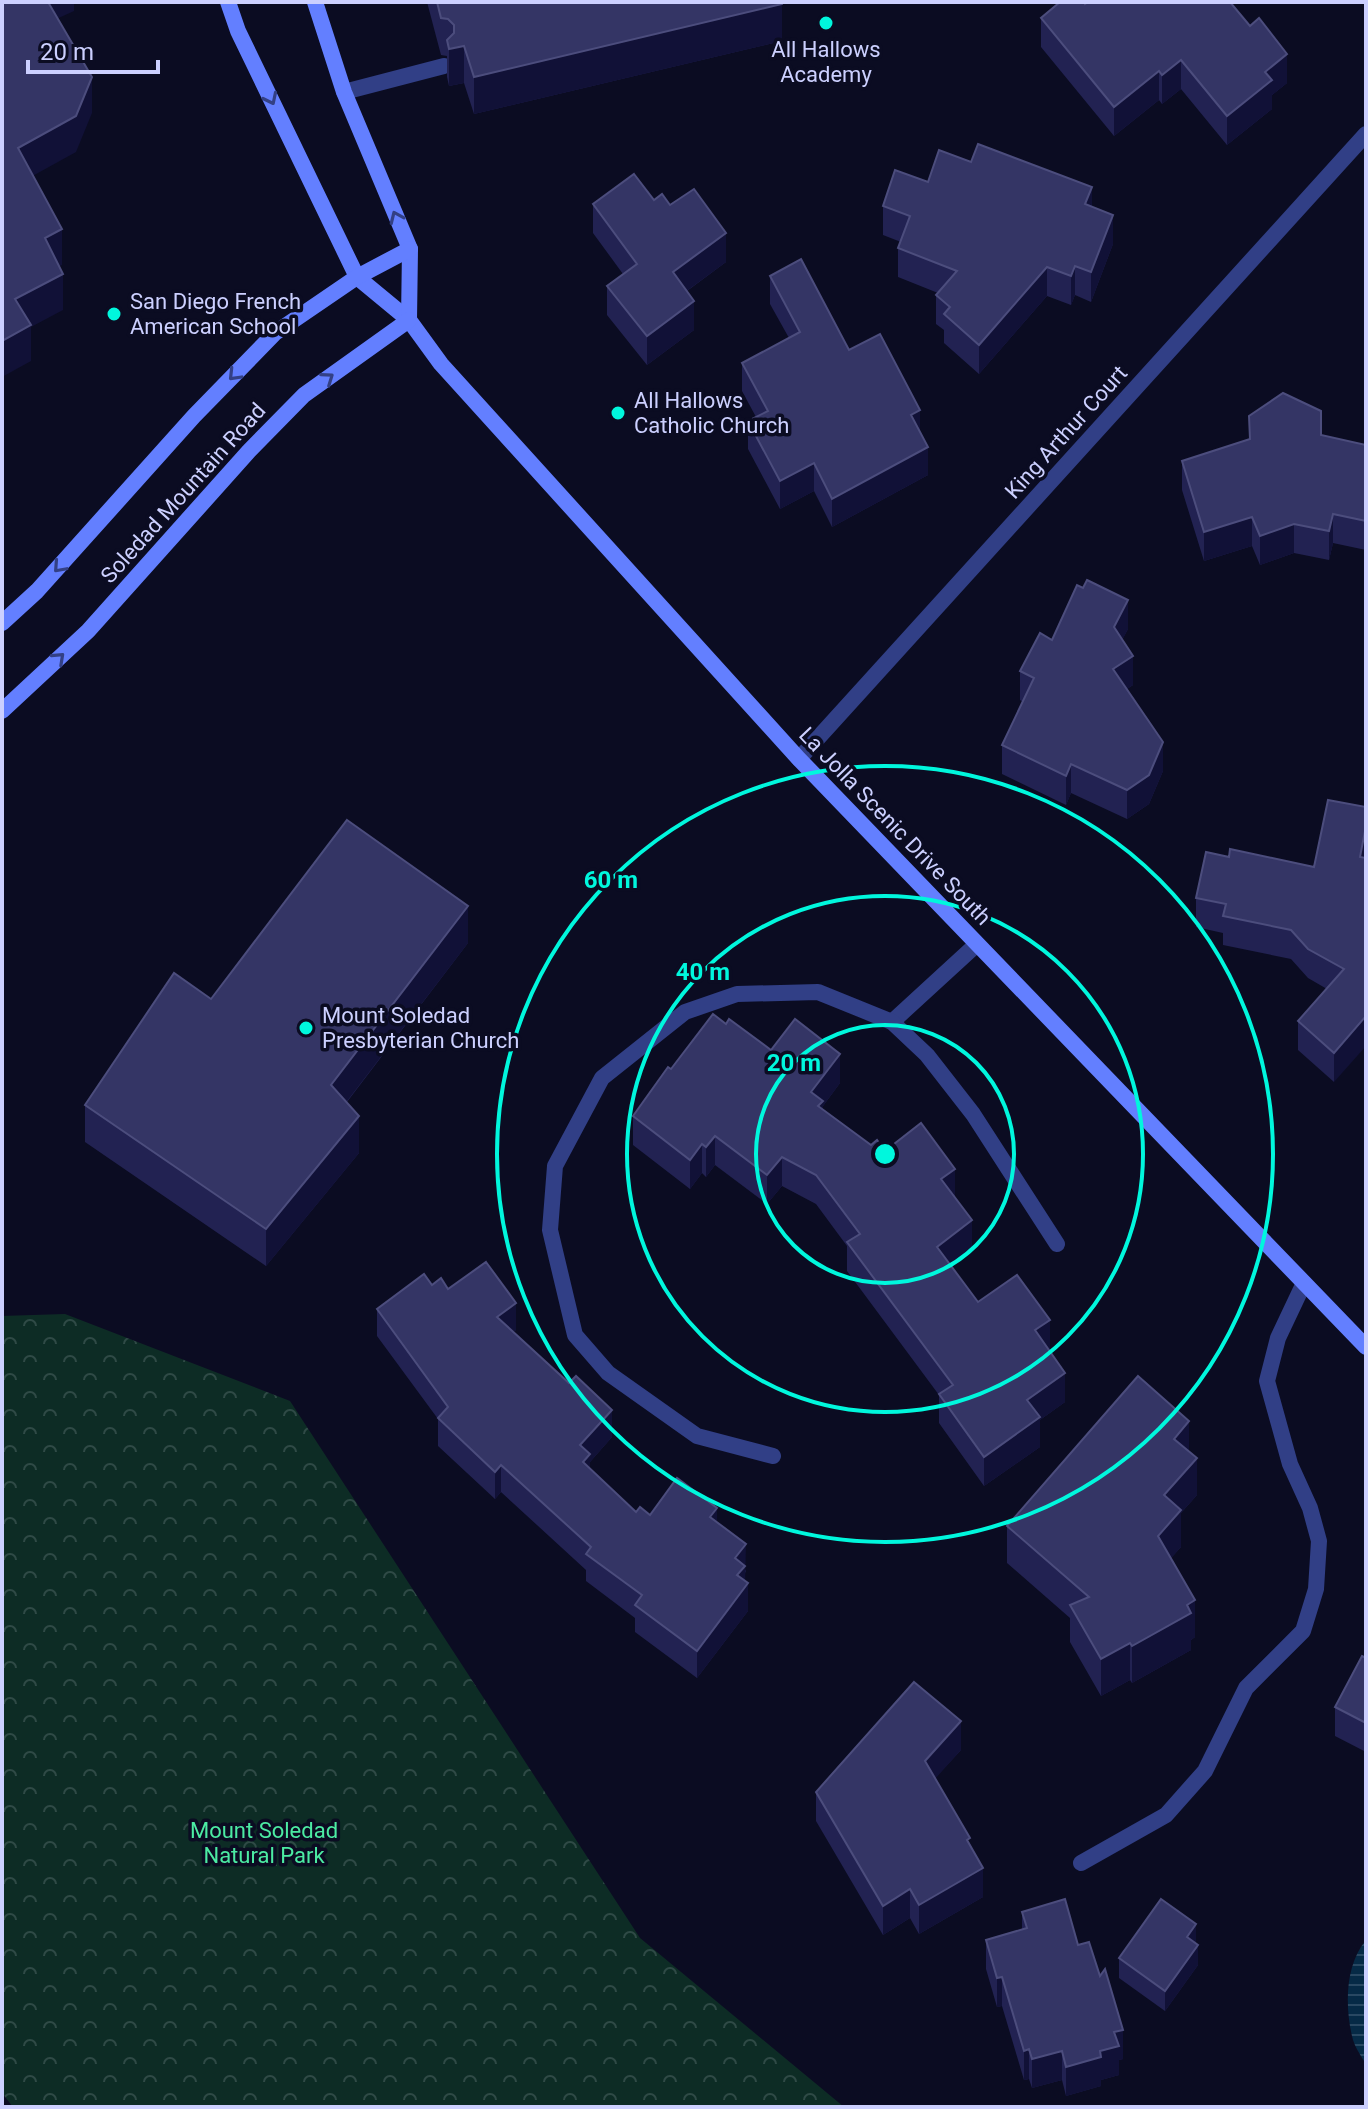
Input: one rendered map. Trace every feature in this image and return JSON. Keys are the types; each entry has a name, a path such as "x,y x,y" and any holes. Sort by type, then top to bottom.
{"main road":[{"name":"La Jolla Scenic Drive South","path":"228,2 238,31 357,277 409,320 441,364 799,759 1366,1347"},
{"path":"315,2 344,92 410,249 409,320"},
{"name":"Soledad Mountain Road","path":"2,623 37,591 194,416 275,333 357,277 410,249"},
{"name":"Soledad Mountain Road","path":"2,711 88,631 249,451 304,395 409,320"}],"street":[{"path":"344,92 444,66"},
{"name":"King Arthur Court","path":"799,759 1366,134"},
{"path":"892,1022 977,944"},
{"path":"773,1456 697,1436 608,1373 575,1335 550,1230 555,1166 602,1078 685,1012 737,994 818,992 892,1022 927,1055 973,1114 1057,1244"},
{"path":"1081,1863 1166,1815 1205,1771 1246,1688 1303,1631 1316,1589 1319,1541 1310,1508 1290,1464 1267,1381 1278,1338 1304,1283"}],"green space":[{"name":"Mount Soledad Natural Park","path":"65,1314 290,1401 640,1938 844,2107 13,2107 2,2093 2,1316"}],"water":[{"path":"1366,1940 1366,2064 1353,2040 1348,1986 1354,1961"}],"building":[{"path":"2,2 48,2 92,77 76,116 18,148 62,229 45,238 63,274 15,299 31,325 2,341"},
{"path":"437,2 782,4 474,77 464,46 449,49 447,40 454,33 454,25 448,19 441,18"},
{"path":"1060,2 1230,2 1250,26 1259,18 1287,54 1265,72 1272,80 1227,116 1181,60 1162,75 1159,71 1114,107 1041,18"},
{"path":"978,144 1092,187 1085,204 1113,215 1091,272 1075,266 1071,276 1047,267 979,345 944,314 950,307 936,295 957,271 898,248 910,216 883,206 895,170 928,182 939,150 971,162"},
{"path":"634,174 654,200 662,194 670,205 694,189 726,233 673,272 694,301 647,336 607,286 637,264 593,204"},
{"path":"801,259 849,350 880,334 920,410 911,415 928,447 832,499 814,463 780,481 748,421 768,411 742,363 800,332 770,276"},
{"path":"1283,393 1321,411 1321,435 1366,445 1366,521 1333,514 1329,531 1294,524 1260,536 1252,517 1204,532 1182,461 1250,439 1249,416"},
{"path":"1087,580 1128,600 1114,627 1133,656 1113,669 1163,742 1149,775 1127,790 1071,764 1066,776 1002,745 1034,678 1020,671 1040,633 1052,640 1077,585 1083,588"},
{"path":"1328,800 1366,807 1360,857 1366,858 1366,1016 1334,1053 1298,1021 1344,969 1308,949 1291,930 1223,916 1226,904 1196,898 1206,852 1229,857 1230,849 1314,867"},
{"path":"347,820 468,906 331,1085 359,1116 266,1229 85,1105 174,973 211,999"},
{"path":"713,1014 726,1024 729,1019 771,1050 795,1019 840,1054 811,1092 823,1101 818,1106 871,1145 877,1140 885,1151 921,1123 955,1169 941,1179 972,1220 937,1247 978,1302 1017,1275 1050,1320 1035,1330 1065,1373 1027,1400 1040,1417 984,1457 939,1394 953,1385 847,1242 860,1234 816,1175 782,1157 767,1175 715,1136 706,1147 702,1144 690,1160 633,1116 668,1067 671,1069"},
{"path":"486,1262 516,1303 497,1317 569,1383 576,1376 612,1410 580,1445 590,1454 583,1462 636,1512 640,1507 650,1515 677,1478 717,1508 710,1517 746,1544 735,1558 745,1566 737,1575 748,1583 697,1651 635,1605 642,1595 586,1554 591,1547 501,1465 495,1472 438,1418 448,1407 377,1309 424,1274 432,1285 441,1278 448,1289"},
{"path":"1138,1376 1189,1421 1174,1439 1197,1458 1164,1495 1181,1510 1158,1536 1195,1600 1187,1605 1191,1613 1132,1646 1130,1643 1101,1659 1070,1605 1089,1597 1007,1526"},
{"path":"1362,1656 1366,1658 1366,1723 1335,1707"},
{"path":"914,1682 961,1721 925,1761 970,1838 967,1840 983,1868 919,1905 910,1889 883,1906 816,1792"},
{"path":"1065,1899 1078,1945 1089,1942 1100,1976 1105,1969 1123,2030 1114,2032 1119,2046 1100,2051 1101,2057 1066,2067 1062,2051 1032,2059 1029,2049 1024,2051 1002,1977 997,1978 986,1940 1027,1928 1022,1912"},
{"path":"1161,1899 1196,1924 1187,1937 1198,1945 1165,1991 1119,1958"}],"place":[{"name":"All Hallows Academy","path":"826,23"},
{"name":"San Diego French American School","path":"114,314"},
{"name":"All Hallows Catholic Church","path":"618,413"},
{"name":"Mount Soledad Presbyterian Church","path":"306,1028"}]}
